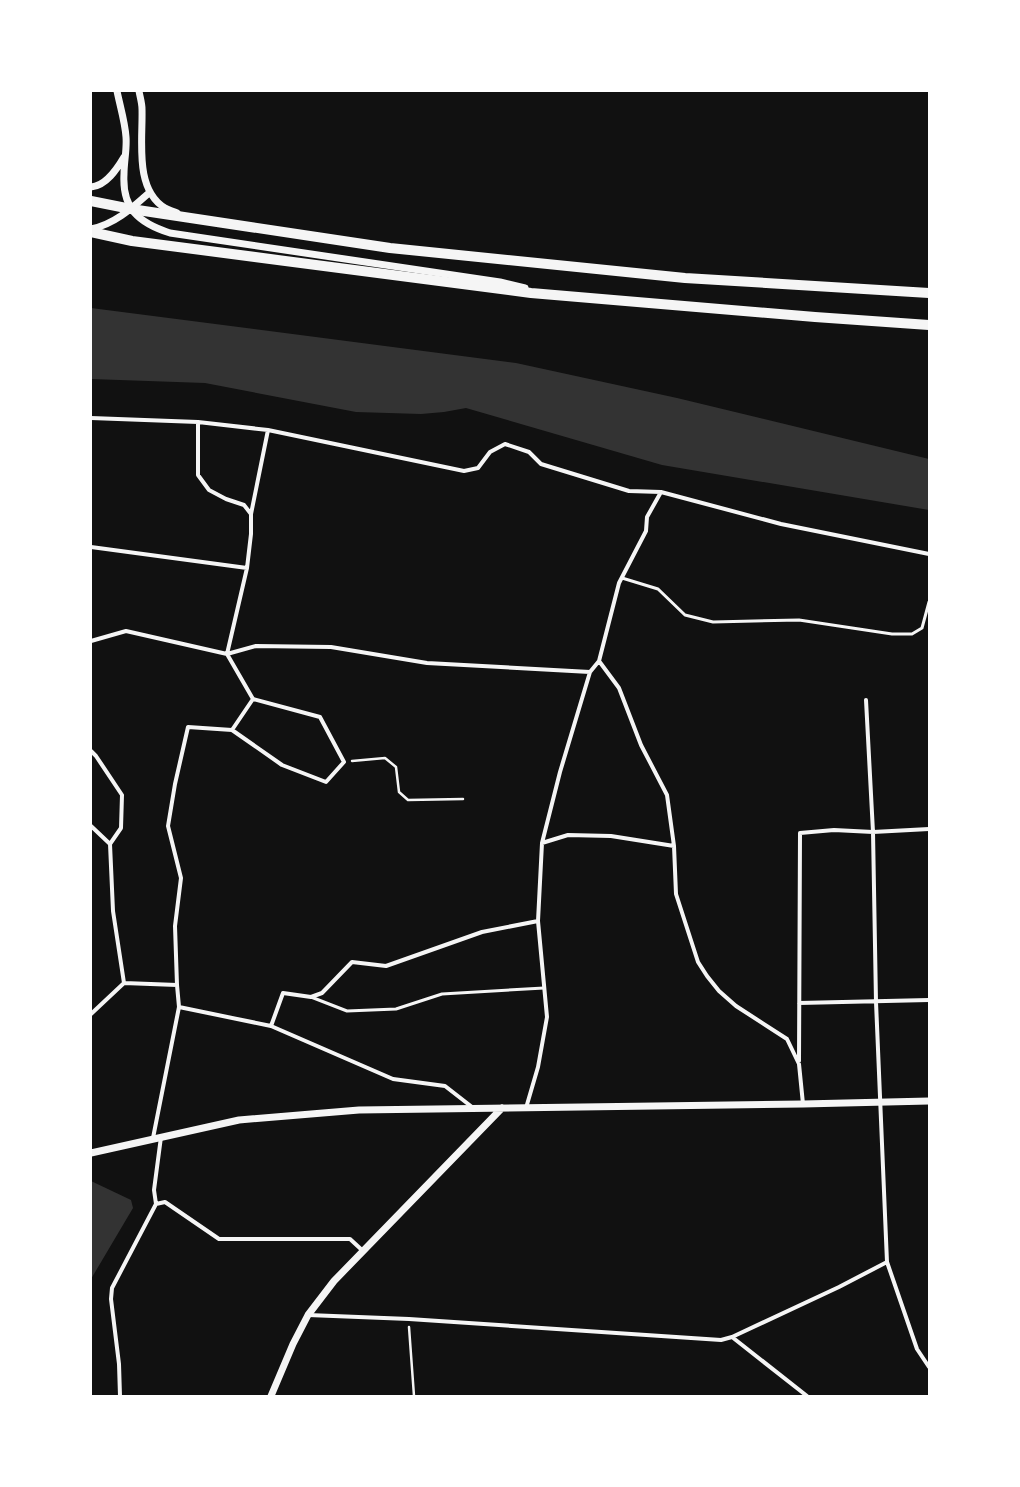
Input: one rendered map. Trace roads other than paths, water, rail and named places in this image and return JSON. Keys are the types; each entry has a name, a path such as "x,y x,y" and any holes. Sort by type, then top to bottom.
{"main road":[{"path":"91,201 131,209 390,248 685,278 929,293"},
{"path":"91,232 132,241 552,295 929,325"}],"street":[{"path":"117,91 126,136 123,190 131,209 144,222 156,228 170,233 500,282 552,295"},
{"path":"139,91 142,108 144,176 150,192 165,209 190,218"},
{"path":"91,187 105,181 113,173 126,154"},
{"path":"91,229 100,227 110,222 131,209 150,192"},
{"path":"91,418 198,422 268,430 464,471 478,468 490,452 506,444 529,452 541,464 630,491 661,492 782,524 929,554"},
{"path":"198,422 198,475 209,490 226,499 244,505 251,514"},
{"path":"153,1138 179,1007 175,926 180,878 168,826 175,784 188,727 232,730 282,765 326,782 344,762 320,716 253,699 227,654 247,568 251,534 251,514 268,430"},
{"path":"526,1108 538,1067 547,1017 538,921 542,843 560,772 590,672 599,661 619,583 646,531 647,517 661,492"},
{"path":"91,548 247,568"},
{"path":"91,641 126,631 227,654 256,646 331,647 427,663 590,672"},
{"path":"599,661 619,688 641,745 667,796 674,846 676,894 698,962 719,991 736,1006 787,1039 800,1064"},
{"path":"232,730 253,699"},
{"path":"866,700 873,832 876,1002 887,1262 917,1349 929,1367"},
{"path":"91,751 96,756 122,795 121,828 110,844 113,912 124,984"},
{"path":"91,826 110,844"},
{"path":"803,1104 800,1064 799,1003 800,833 834,830 873,832 929,829"},
{"path":"542,843 568,835 611,836 674,846"},
{"path":"271,1026 283,993 311,997 322,993 352,962 386,966 482,932 538,921"},
{"path":"91,1014 124,984 177,985"},
{"path":"799,1003 929,1000"},
{"path":"179,1007 271,1026 393,1079 445,1086 473,1108"},
{"path":"91,1153 238,1120 359,1110 929,1101"},
{"path":"271,1396 293,1344 308,1315 334,1281 502,1108"},
{"path":"120,1396 120,1364 111,1299 112,1288 156,1204 154,1190 161,1137"},
{"path":"156,1204 165,1202 219,1239 350,1239 363,1251"},
{"path":"308,1315 721,1340 732,1337 839,1287 887,1262"},
{"path":"732,1337 807,1396"}],"lane":[{"path":"622,578 658,589 685,615 713,622 799,620 892,634 912,634 922,628 929,602"},
{"path":"311,997 347,1011 396,1009 442,994 544,988"}]}
